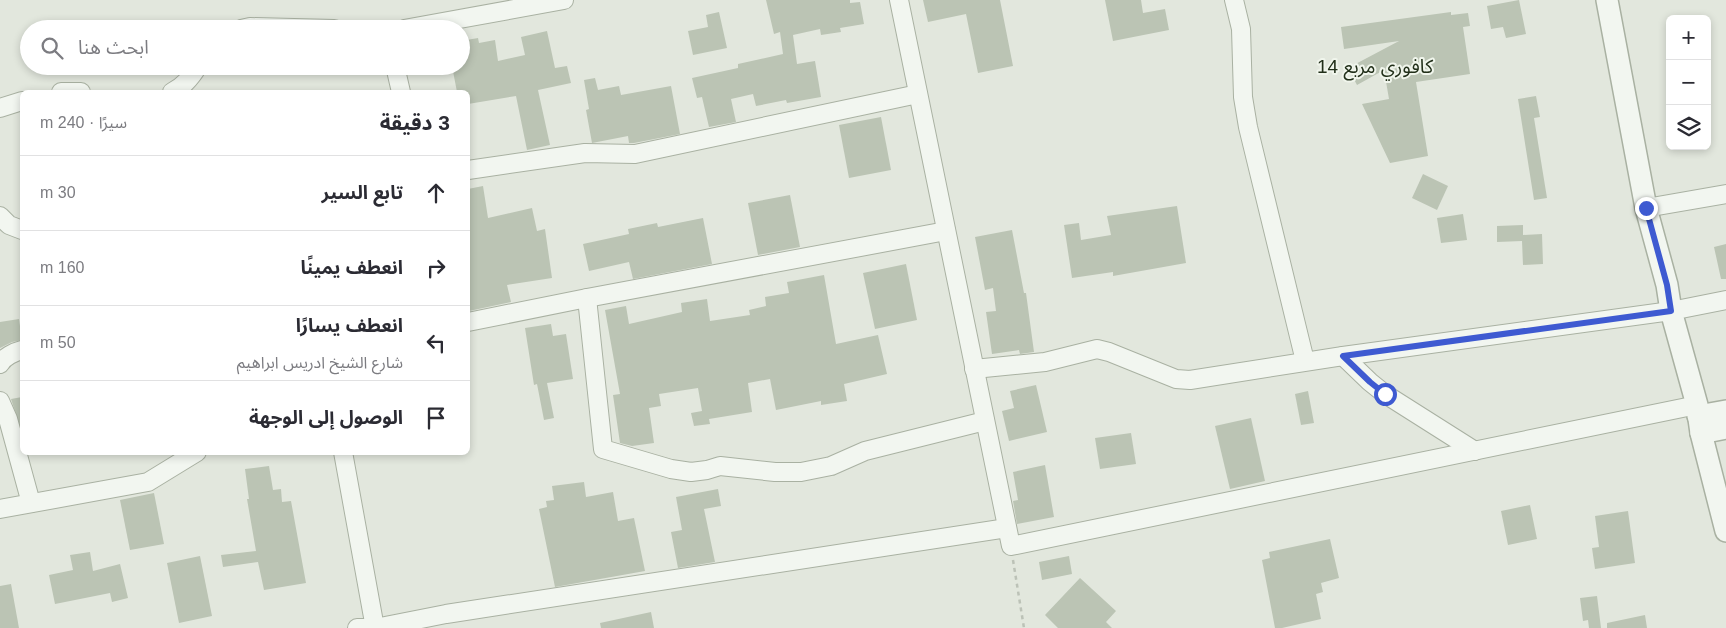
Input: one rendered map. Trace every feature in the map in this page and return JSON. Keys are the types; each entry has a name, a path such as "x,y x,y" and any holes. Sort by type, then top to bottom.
{"street":[{"path":"454,20 564,0"},
{"path":"899,0 1011,546 1475,451 1699,418 1726,411"},
{"path":"1234,0 1241,29 1243,96 1248,127 1305,362"},
{"path":"1608,0 1646,208 1667,285 1671,311 1726,532"},
{"path":"174,90 193,75"},
{"path":"397,75 401,90"},
{"path":"470,170 585,153 635,154 918,94"},
{"path":"0,108 20,102"},
{"path":"1646,208 1726,194"},
{"path":"0,216 9,225 20,229"},
{"path":"470,322 946,231"},
{"path":"587,298 603,449 671,469 691,472 720,466 774,472 801,472 832,466 865,451 985,421"},
{"path":"974,369 1045,362 1097,349 1176,379 1190,380 1343,356 1671,311 1726,300"},
{"path":"0,364 3,359 20,351"},
{"path":"1343,356 1385,394 1475,451"},
{"path":"0,401 8,419 31,502"},
{"path":"1699,418 1726,428"},
{"path":"0,509 148,482 192,455"},
{"path":"344,455 375,628"},
{"path":"357,628 375,628 446,614 1007,528"}],"path":[{"path":"1011,546 1024,628"}],"building":[{"path":"766,0 850,0 850,3 860,2 864,24 840,28 841,32 821,35 820,29 793,35 797,64 815,61 821,97 787,103 786,100 756,106 753,94 731,99 736,122 709,127 702,97 697,98 692,78 738,68 738,64 783,54 780,32 774,34"},
{"path":"923,0 1000,0 1013,66 978,73 966,14 928,22"},
{"path":"1105,0 1141,0 1143,13 1165,9 1169,30 1113,41"},
{"path":"1519,0 1526,34 1506,38 1503,27 1491,29 1487,6"},
{"path":"719,12 727,48 693,55 688,31 708,27 706,15"},
{"path":"1451,12 1451,15 1468,13 1470,26 1463,27 1470,74 1416,82 1428,156 1390,163 1362,104 1389,99 1384,70 1357,85 1348,68 1399,41 1344,49 1341,27"},
{"path":"547,31 555,68 567,66 571,83 538,90 550,145 527,150 516,96 470,104 470,90 457,90 454,75 470,75 470,39 478,38 479,43 495,40 498,61 525,55 521,37"},
{"path":"595,78 598,90 619,86 621,95 671,86 680,134 634,143 629,143 628,136 592,143 586,110 589,109 584,80"},
{"path":"1536,96 1540,117 1534,118 1547,198 1534,200 1518,99"},
{"path":"881,117 891,170 849,178 839,125"},
{"path":"1423,174 1448,186 1437,210 1412,198"},
{"path":"483,186 488,218 532,208 537,231 545,229 552,278 507,285 511,302 470,311 470,189"},
{"path":"790,195 800,247 758,255 748,203"},
{"path":"1177,206 1186,263 1113,276 1113,272 1072,278 1064,225 1079,223 1081,240 1111,235 1107,216"},
{"path":"1463,214 1467,240 1441,243 1437,218"},
{"path":"703,218 712,264 633,279 629,262 589,271 583,244 629,234 628,229 657,223 658,227"},
{"path":"1523,225 1523,235 1542,234 1543,264 1523,265 1522,241 1497,242 1497,226"},
{"path":"1012,230 1024,293 1026,293 1034,352 1020,354 1019,350 992,354 986,312 996,311 993,288 985,290 975,237"},
{"path":"1726,244 1726,279 1721,279 1714,247"},
{"path":"906,264 917,320 875,329 863,273"},
{"path":"824,275 836,344 878,335 887,374 844,384 847,401 821,405 821,401 776,410 770,379 748,383 752,412 709,419 710,424 694,426 691,413 702,411 698,388 659,394 661,406 649,408 654,443 632,446 620,443 613,395 620,394 605,310 626,306 629,324 682,312 681,303 707,299 710,321 750,315 749,310 766,306 765,297 789,293 787,282"},
{"path":"19,319 20,340 0,348 0,322"},
{"path":"551,324 553,336 566,334 573,379 547,383 554,418 544,420 537,384 534,385 525,328"},
{"path":"1036,385 1047,432 1009,441 1002,411 1014,408 1010,391"},
{"path":"1308,391 1314,423 1301,425 1295,394"},
{"path":"20,397 20,426 11,399"},
{"path":"1251,418 1265,481 1230,489 1215,426"},
{"path":"1131,433 1136,464 1100,469 1095,438"},
{"path":"1045,465 1054,517 1017,524 1013,501 1018,500 1013,472"},
{"path":"269,466 273,490 281,489 282,502 291,501 306,583 264,590 258,562 223,567 221,555 256,551 247,499 249,499 245,469"},
{"path":"584,482 586,497 613,492 618,521 634,518 645,571 555,587 539,509 547,507 546,501 554,500 552,486"},
{"path":"718,489 721,506 704,509 715,562 678,568 671,532 682,530 676,497"},
{"path":"154,493 164,544 130,550 120,500"},
{"path":"1530,505 1537,539 1508,545 1501,511"},
{"path":"1628,511 1635,563 1595,569 1592,548 1599,547 1595,516"},
{"path":"1330,539 1339,578 1321,583 1323,592 1316,594 1321,619 1275,628 1262,560 1270,558 1269,552"},
{"path":"90,552 93,571 120,564 128,598 112,602 110,593 55,604 49,575 73,570 70,555"},
{"path":"200,556 212,616 179,623 167,563"},
{"path":"1069,556 1072,574 1042,580 1039,562"},
{"path":"1080,578 1116,611 1106,622 1112,628 1058,628 1045,615"},
{"path":"11,584 19,628 0,628 0,586"},
{"path":"1597,596 1601,628 1589,628 1588,620 1583,621 1580,598"},
{"path":"651,612 654,628 601,628 600,623"},
{"path":"1645,615 1647,628 1607,628 1607,623"}],"district":[{"name":"كافوري مربع 14","path":"1375,66"}],"route":[{"path":"1385,394 1343,356 1671,311 1667,285 1646,208"}]}
